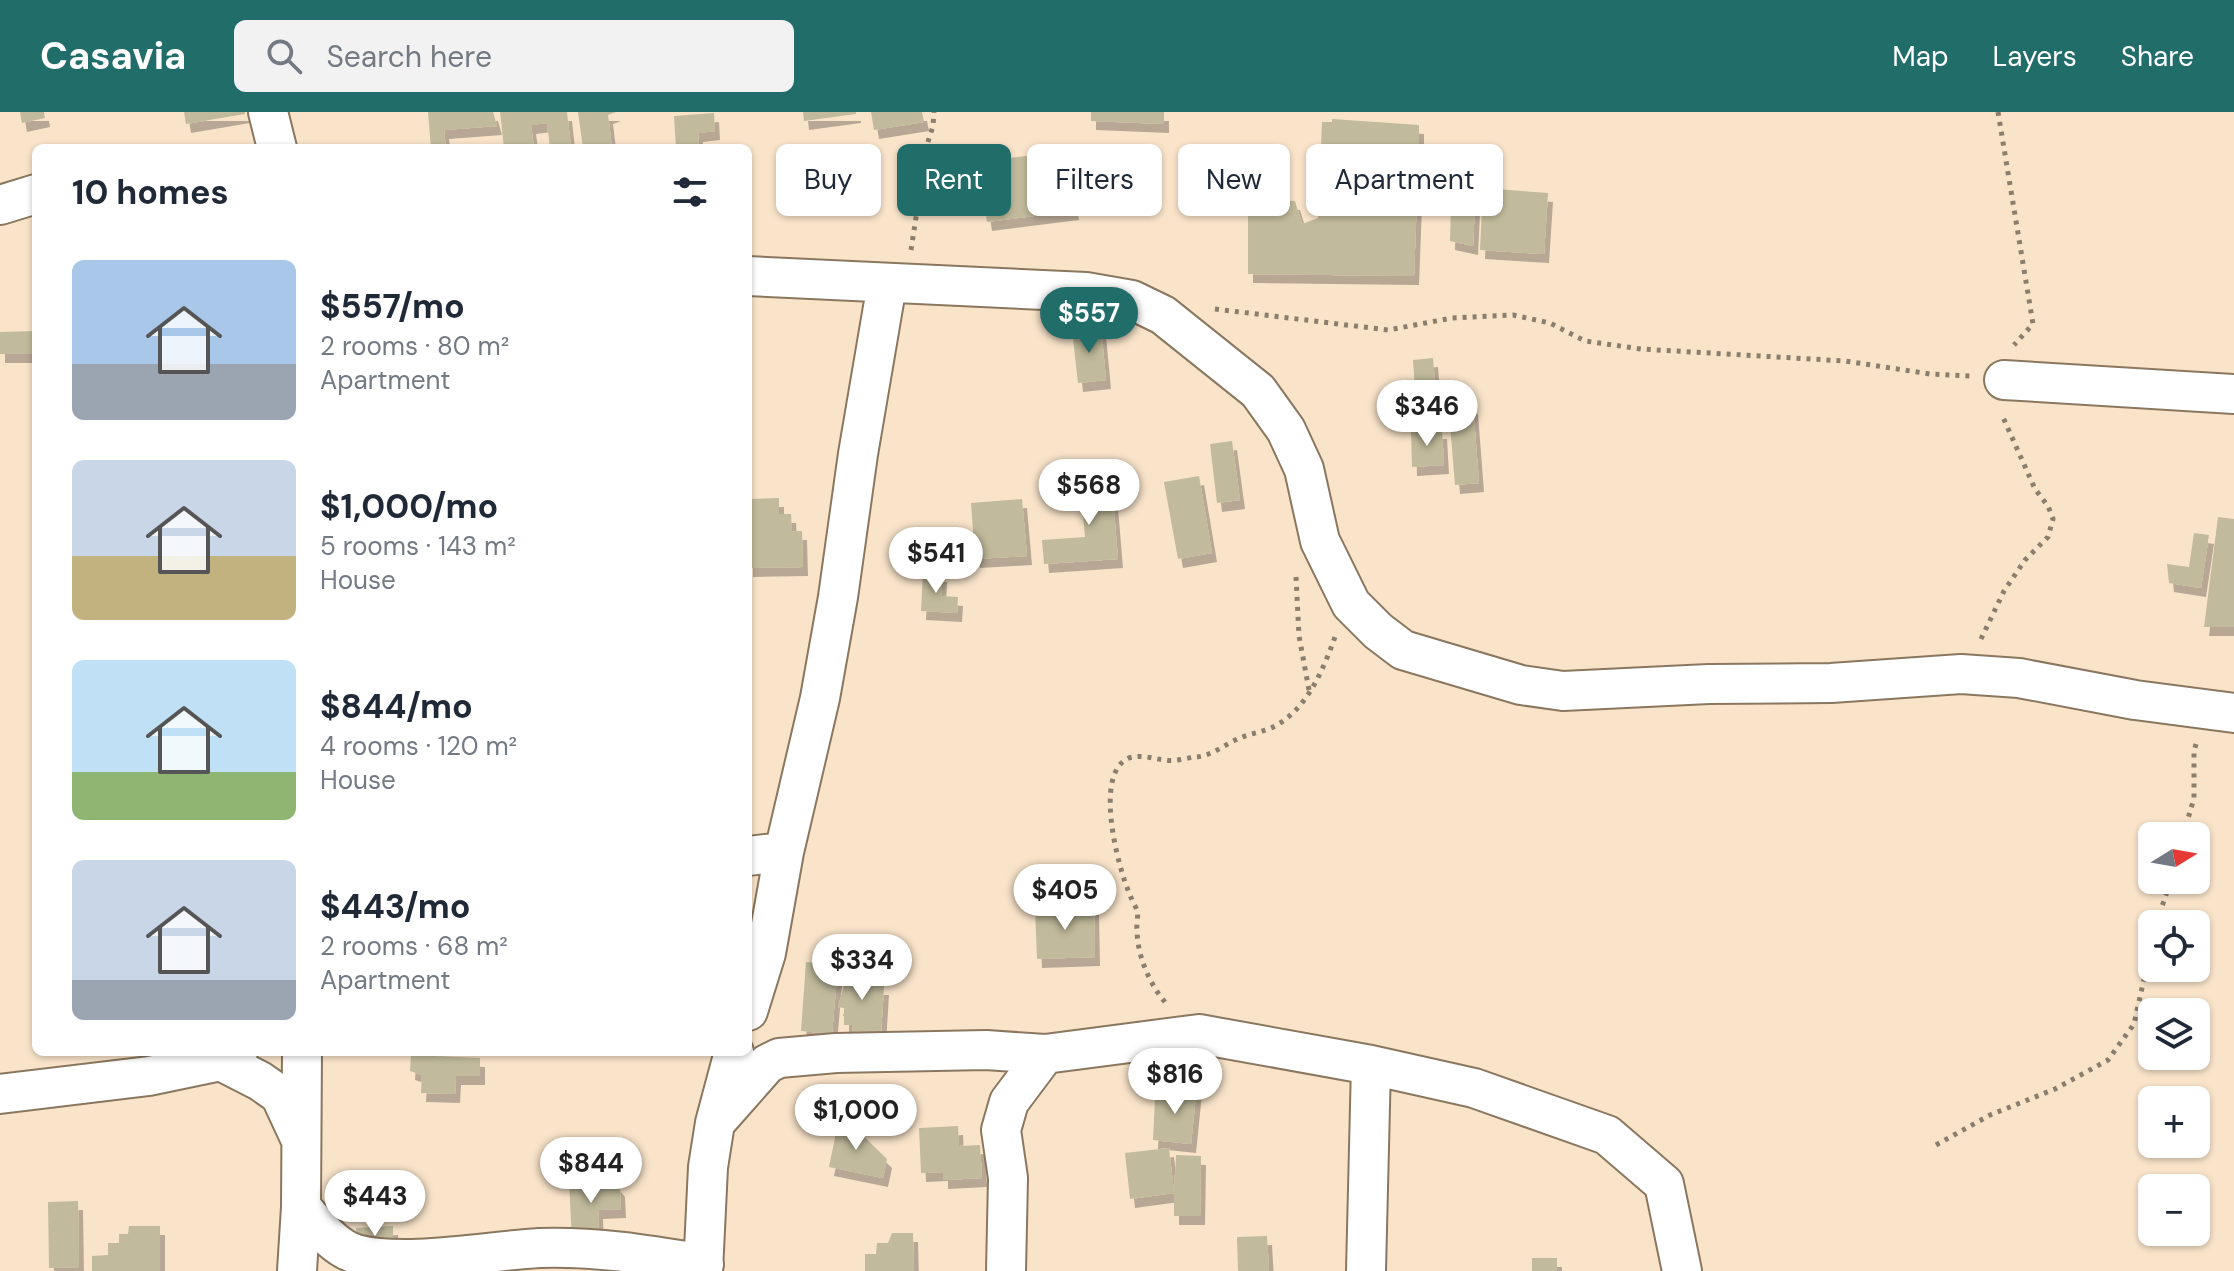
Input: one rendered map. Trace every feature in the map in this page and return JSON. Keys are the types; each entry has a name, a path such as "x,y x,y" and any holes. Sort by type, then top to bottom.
{"street":[{"path":"268,112 276,144"},
{"path":"752,276 1086,292 1132,300 1163,315 1258,391 1286,430 1304,469 1320,541 1351,604 1403,650 1521,685 1563,691 1709,684 1831,683 1961,674 2019,678 2135,700 2228,713"},
{"path":"752,998 766,953 766,854 820,698 897,283"},
{"path":"1990,378 2234,394"},
{"path":"715,1123 767,1064 779,1058 836,1053 986,1050 1045,1054 1199,1034 1371,1065 1474,1088 1607,1135 1664,1184 1682,1271"},
{"path":"1006,1271 1008,1178 1001,1130 1009,1102 1045,1054"},
{"path":"297,1271 301,1207 302,1056"},
{"path":"301,1207 330,1238 354,1253 396,1259 556,1249 623,1251 703,1268 708,1167 715,1123 733,1056"},
{"path":"0,1094 149,1076 230,1057 280,1095 301,1140"},
{"path":"1366,1271 1371,1065"}],"path":[{"path":"897,283 917,211 918,173 933,126 934,112"},
{"path":"1163,315 1209,308 1388,330 1452,318 1513,315 1550,323 1585,341 1641,349 1845,361 1930,374 1990,378"},
{"path":"1309,691 1299,636 1295,578 1320,541"},
{"path":"1199,1034 1163,1000 1143,963 1138,945 1138,914 1125,889 1114,843 1114,774 1130,758 1148,756 1168,761 1200,757 1274,726 1297,710 1323,668 1351,604"},
{"path":"2187,822 2194,798 2194,751 2200,734 2228,713"},
{"path":"1936,1145 1990,1115 2055,1089 2108,1060 2134,1024 2143,982"}],"building":[{"path":"20,112 44,112 45,118 22,123"},
{"path":"184,112 245,112 245,114 186,124"},
{"path":"428,112 493,112 497,126 444,130 446,144 431,144"},
{"path":"500,112 567,112 571,144 550,144 547,123 531,125 533,144 504,144"},
{"path":"578,112 616,112 608,115 612,144 582,144"},
{"path":"803,112 856,112 856,114 804,121"},
{"path":"871,112 922,112 924,122 874,130"},
{"path":"1091,112 1164,112 1164,124 1091,121"},
{"path":"714,113 715,131 698,133 699,144 676,144 674,116"},
{"path":"1332,119 1419,125 1419,144 1321,144 1322,122 1332,122"},
{"path":"1027,156 1027,216 1034,216 987,222 986,216 1011,216 1011,158"},
{"path":"1503,190 1548,193 1544,254 1480,250 1482,216 1503,216"},
{"path":"1290,201 1295,201 1302,224 1318,218 1416,216 1414,276 1248,274 1248,216 1290,216"},
{"path":"1451,216 1474,216 1473,246 1450,241"},
{"path":"1101,327 1106,380 1078,383 1072,330"},
{"path":"32,331 32,354 0,354 0,332"},
{"path":"1433,358 1437,409 1391,412 1390,391 1415,390 1413,360"},
{"path":"1473,405 1479,483 1455,485 1450,424 1438,413 1448,407"},
{"path":"1442,430 1444,465 1412,467 1411,431"},
{"path":"1232,441 1240,500 1217,503 1210,444"},
{"path":"1111,475 1118,559 1044,564 1042,540 1085,537 1080,477"},
{"path":"1199,476 1212,553 1178,559 1164,482"},
{"path":"779,498 779,514 791,514 792,531 802,531 803,567 752,568 752,499"},
{"path":"1022,499 1027,556 975,559 971,503"},
{"path":"2218,517 2234,519 2234,627 2204,627"},
{"path":"2194,533 2209,535 2201,588 2169,583 2167,564 2189,567"},
{"path":"923,572 942,573 941,596 958,597 957,613 921,611"},
{"path":"1094,906 1095,957 1037,959 1035,907"},
{"path":"806,962 838,965 832,1034 801,1031"},
{"path":"844,966 868,966 870,986 884,986 881,1034 852,1035 853,1025 844,1025 844,1008 838,1007 846,979"},
{"path":"411,1056 480,1058 480,1076 456,1076 455,1094 421,1093 422,1075 410,1071"},
{"path":"1197,1085 1191,1144 1153,1140 1155,1098"},
{"path":"840,1113 887,1159 883,1178 829,1167"},
{"path":"958,1126 959,1146 980,1145 982,1178 943,1180 943,1172 921,1173 919,1128"},
{"path":"1169,1148 1174,1193 1130,1199 1125,1153"},
{"path":"1176,1155 1201,1156 1200,1216 1174,1216"},
{"path":"612,1178 620,1188 621,1209 598,1210 599,1238 572,1240 569,1181"},
{"path":"78,1201 79,1267 49,1268 48,1202"},
{"path":"129,1226 160,1226 160,1271 92,1271 92,1256 108,1255 108,1243 119,1243 119,1234 128,1234"},
{"path":"393,1226 393,1248 357,1250 356,1228"},
{"path":"892,1233 913,1233 914,1271 865,1271 865,1254 876,1254 877,1243 888,1243"},
{"path":"1267,1236 1269,1271 1238,1271 1237,1237"},
{"path":"1532,1258 1557,1258 1557,1271 1532,1271"}]}
